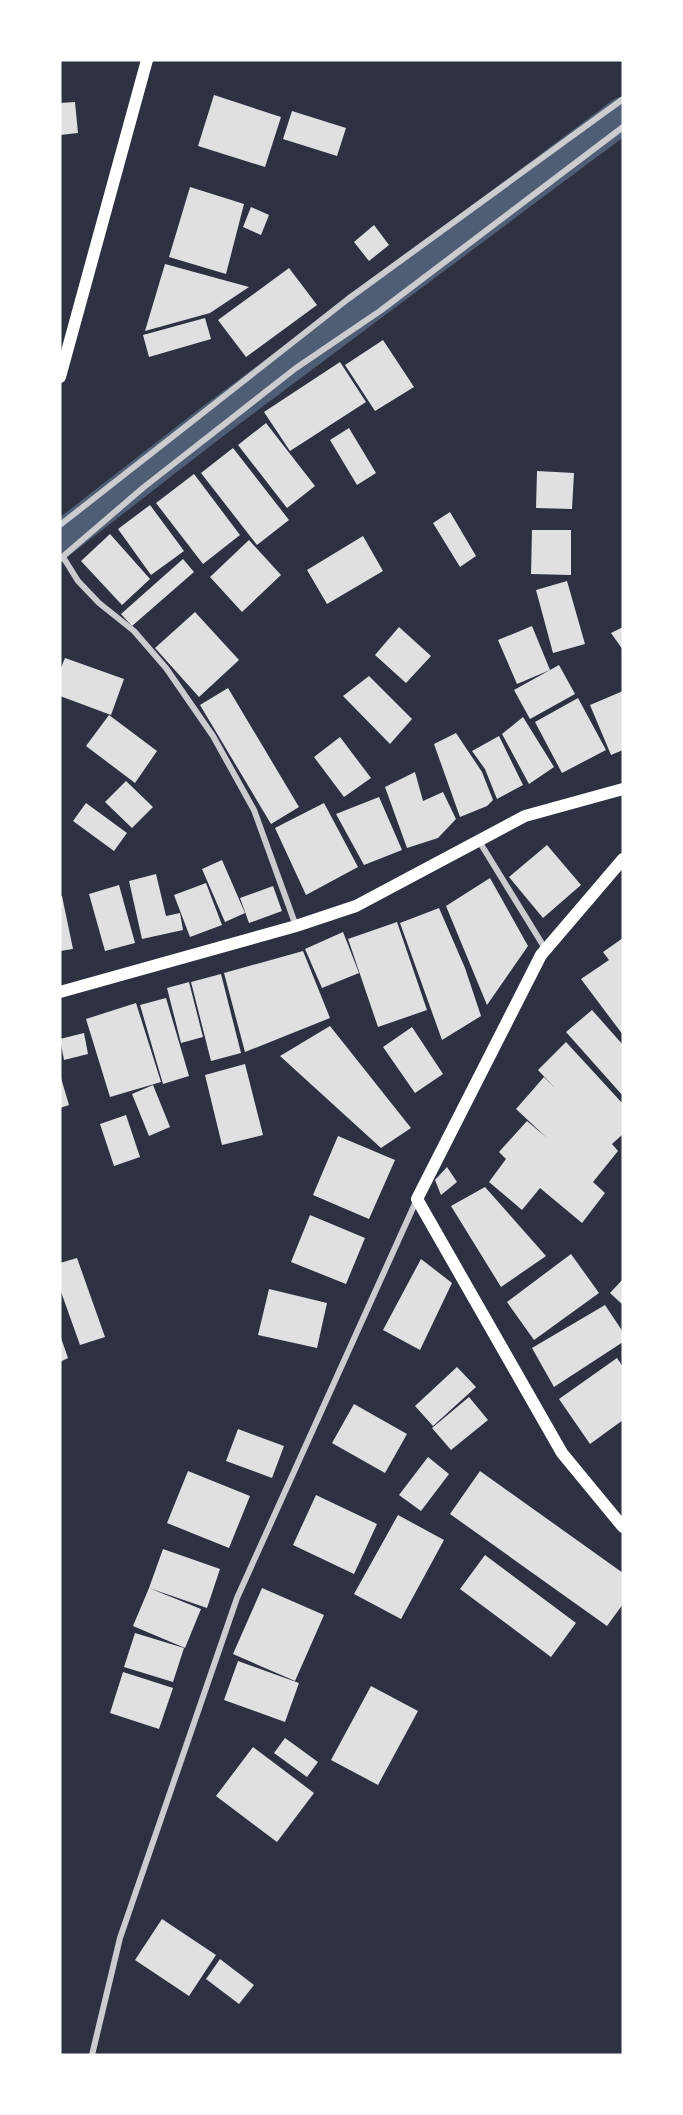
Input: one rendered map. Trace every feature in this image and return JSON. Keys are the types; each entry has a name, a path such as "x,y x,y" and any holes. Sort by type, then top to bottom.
{"main road":[{"path":"60,377 147,60"},
{"path":"60,992 296,927 356,906 525,816 623,789"},
{"path":"623,859 541,955 417,1199 562,1453 623,1527"}],"street":[{"path":"60,525 348,299 623,99"},
{"path":"296,927 254,810 213,736 166,668 134,631 99,603 78,581 62,558 144,487 267,390 380,310 623,127"},
{"path":"479,840 546,950"},
{"path":"92,2055 120,1938 237,1598 417,1199"}],"building":[{"path":"214,95 281,117 265,167 198,146"},
{"path":"75,102 78,133 60,135 60,103"},
{"path":"292,111 346,128 337,156 283,139"},
{"path":"190,187 244,204 226,274 169,257"},
{"path":"251,207 269,215 261,235 243,227"},
{"path":"374,225 389,245 369,261 354,242"},
{"path":"165,264 249,287 210,313 145,331"},
{"path":"289,268 317,305 246,357 218,320"},
{"path":"205,318 211,339 149,357 143,335"},
{"path":"383,340 414,387 375,411 345,365"},
{"path":"340,362 366,402 290,451 264,412"},
{"path":"266,423 315,486 287,508 238,445"},
{"path":"349,428 376,473 357,485 330,440"},
{"path":"233,448 289,520 257,545 201,473"},
{"path":"537,471 574,473 572,509 536,508"},
{"path":"194,474 240,535 203,564 156,503"},
{"path":"150,505 184,551 151,575 118,529"},
{"path":"450,512 476,556 460,567 433,523"},
{"path":"532,530 571,530 571,575 531,574"},
{"path":"110,534 150,579 122,605 81,561"},
{"path":"363,536 383,571 327,604 307,570"},
{"path":"249,540 281,575 242,612 210,577"},
{"path":"183,559 194,572 132,626 121,614"},
{"path":"567,581 585,644 553,653 536,590"},
{"path":"195,612 239,660 199,697 155,648"},
{"path":"532,626 550,670 517,684 498,640"},
{"path":"399,627 431,656 406,683 375,655"},
{"path":"623,627 623,650 611,633"},
{"path":"65,658 124,679 111,715 60,696 60,670"},
{"path":"559,665 575,694 530,719 514,690"},
{"path":"369,676 412,719 390,744 343,696"},
{"path":"228,688 299,807 271,824 200,705"},
{"path":"623,691 623,750 611,755 590,705"},
{"path":"578,698 606,750 562,773 535,722"},
{"path":"109,715 157,751 135,783 86,746"},
{"path":"523,717 554,767 529,784 502,734"},
{"path":"456,733 482,772 493,800 487,806 460,817 434,744"},
{"path":"499,736 523,785 497,799 485,769 472,751"},
{"path":"340,737 371,778 344,797 314,757"},
{"path":"415,772 423,801 443,792 456,819 438,838 407,848 385,787"},
{"path":"126,781 153,807 132,828 105,802"},
{"path":"379,797 402,850 364,865 336,814"},
{"path":"86,803 127,833 114,851 73,821"},
{"path":"324,803 358,867 306,895 275,828"},
{"path":"547,845 581,885 543,918 509,877"},
{"path":"222,860 245,913 225,922 202,869"},
{"path":"156,874 166,916 180,913 183,930 142,939 129,881"},
{"path":"490,878 528,946 487,1005 446,906"},
{"path":"206,883 222,925 190,937 174,895"},
{"path":"119,885 135,943 105,951 89,894"},
{"path":"273,886 282,911 249,923 240,898"},
{"path":"60,896 62,896 73,949 60,951"},
{"path":"439,908 465,968 481,1016 442,1040 400,923"},
{"path":"397,922 427,1010 378,1027 348,939"},
{"path":"343,932 359,973 322,988 305,949"},
{"path":"623,938 623,1035 581,979 609,960 603,952"},
{"path":"303,951 330,1018 245,1052 224,973"},
{"path":"221,974 241,1053 211,1061 191,982"},
{"path":"189,982 203,1037 181,1043 167,988"},
{"path":"166,998 189,1076 163,1084 140,1005"},
{"path":"136,1003 161,1082 110,1097 86,1019"},
{"path":"592,1010 623,1045 623,1096 566,1032"},
{"path":"330,1026 411,1128 381,1148 280,1056"},
{"path":"412,1027 443,1074 415,1093 383,1047"},
{"path":"84,1033 88,1054 64,1060 60,1039"},
{"path":"566,1042 623,1104 623,1134 612,1144 618,1151 593,1182 605,1193 582,1223 540,1188 522,1210 489,1182 506,1159 499,1152 527,1121 547,1138 516,1109 544,1077 555,1088 538,1070"},
{"path":"245,1064 263,1135 222,1145 205,1075"},
{"path":"60,1079 69,1105 60,1108"},
{"path":"153,1085 170,1127 149,1136 132,1094"},
{"path":"126,1115 140,1157 114,1166 100,1124"},
{"path":"338,1136 395,1160 369,1219 313,1195"},
{"path":"447,1167 457,1182 441,1195 435,1180"},
{"path":"485,1187 546,1256 501,1287 451,1206"},
{"path":"310,1215 365,1238 346,1284 291,1262"},
{"path":"571,1254 599,1293 534,1340 507,1302"},
{"path":"77,1258 105,1337 80,1345 60,1289 60,1263"},
{"path":"421,1259 452,1283 420,1350 383,1330"},
{"path":"623,1279 623,1305 610,1293"},
{"path":"269,1289 327,1303 317,1348 258,1335"},
{"path":"605,1305 623,1332 623,1342 554,1387 532,1348"},
{"path":"60,1335 68,1358 60,1362"},
{"path":"617,1358 623,1367 623,1420 590,1444 559,1399"},
{"path":"457,1367 476,1387 433,1426 415,1406"},
{"path":"469,1397 488,1420 451,1450 432,1428"},
{"path":"354,1404 407,1434 385,1473 332,1443"},
{"path":"238,1429 284,1446 272,1478 226,1461"},
{"path":"428,1457 449,1474 421,1511 399,1495"},
{"path":"188,1471 250,1496 229,1548 167,1523"},
{"path":"480,1471 623,1573 623,1604 607,1626 450,1514"},
{"path":"316,1495 377,1524 354,1574 293,1545"},
{"path":"398,1515 444,1540 401,1619 354,1594"},
{"path":"163,1549 220,1569 207,1608 149,1588"},
{"path":"485,1555 576,1623 551,1657 460,1589"},
{"path":"149,1588 201,1609 185,1648 133,1626"},
{"path":"262,1588 324,1615 295,1681 233,1654"},
{"path":"135,1633 184,1648 173,1682 124,1667"},
{"path":"238,1661 299,1683 285,1722 224,1700"},
{"path":"123,1672 173,1688 159,1729 110,1713"},
{"path":"371,1686 418,1711 378,1785 331,1760"},
{"path":"285,1738 318,1762 307,1777 274,1753"},
{"path":"253,1747 314,1793 277,1842 216,1796"},
{"path":"162,1919 216,1955 189,1996 135,1960"},
{"path":"220,1959 254,1985 239,2004 206,1979"}],"waterway":[{"path":"60,540 208,425 623,115"}]}
